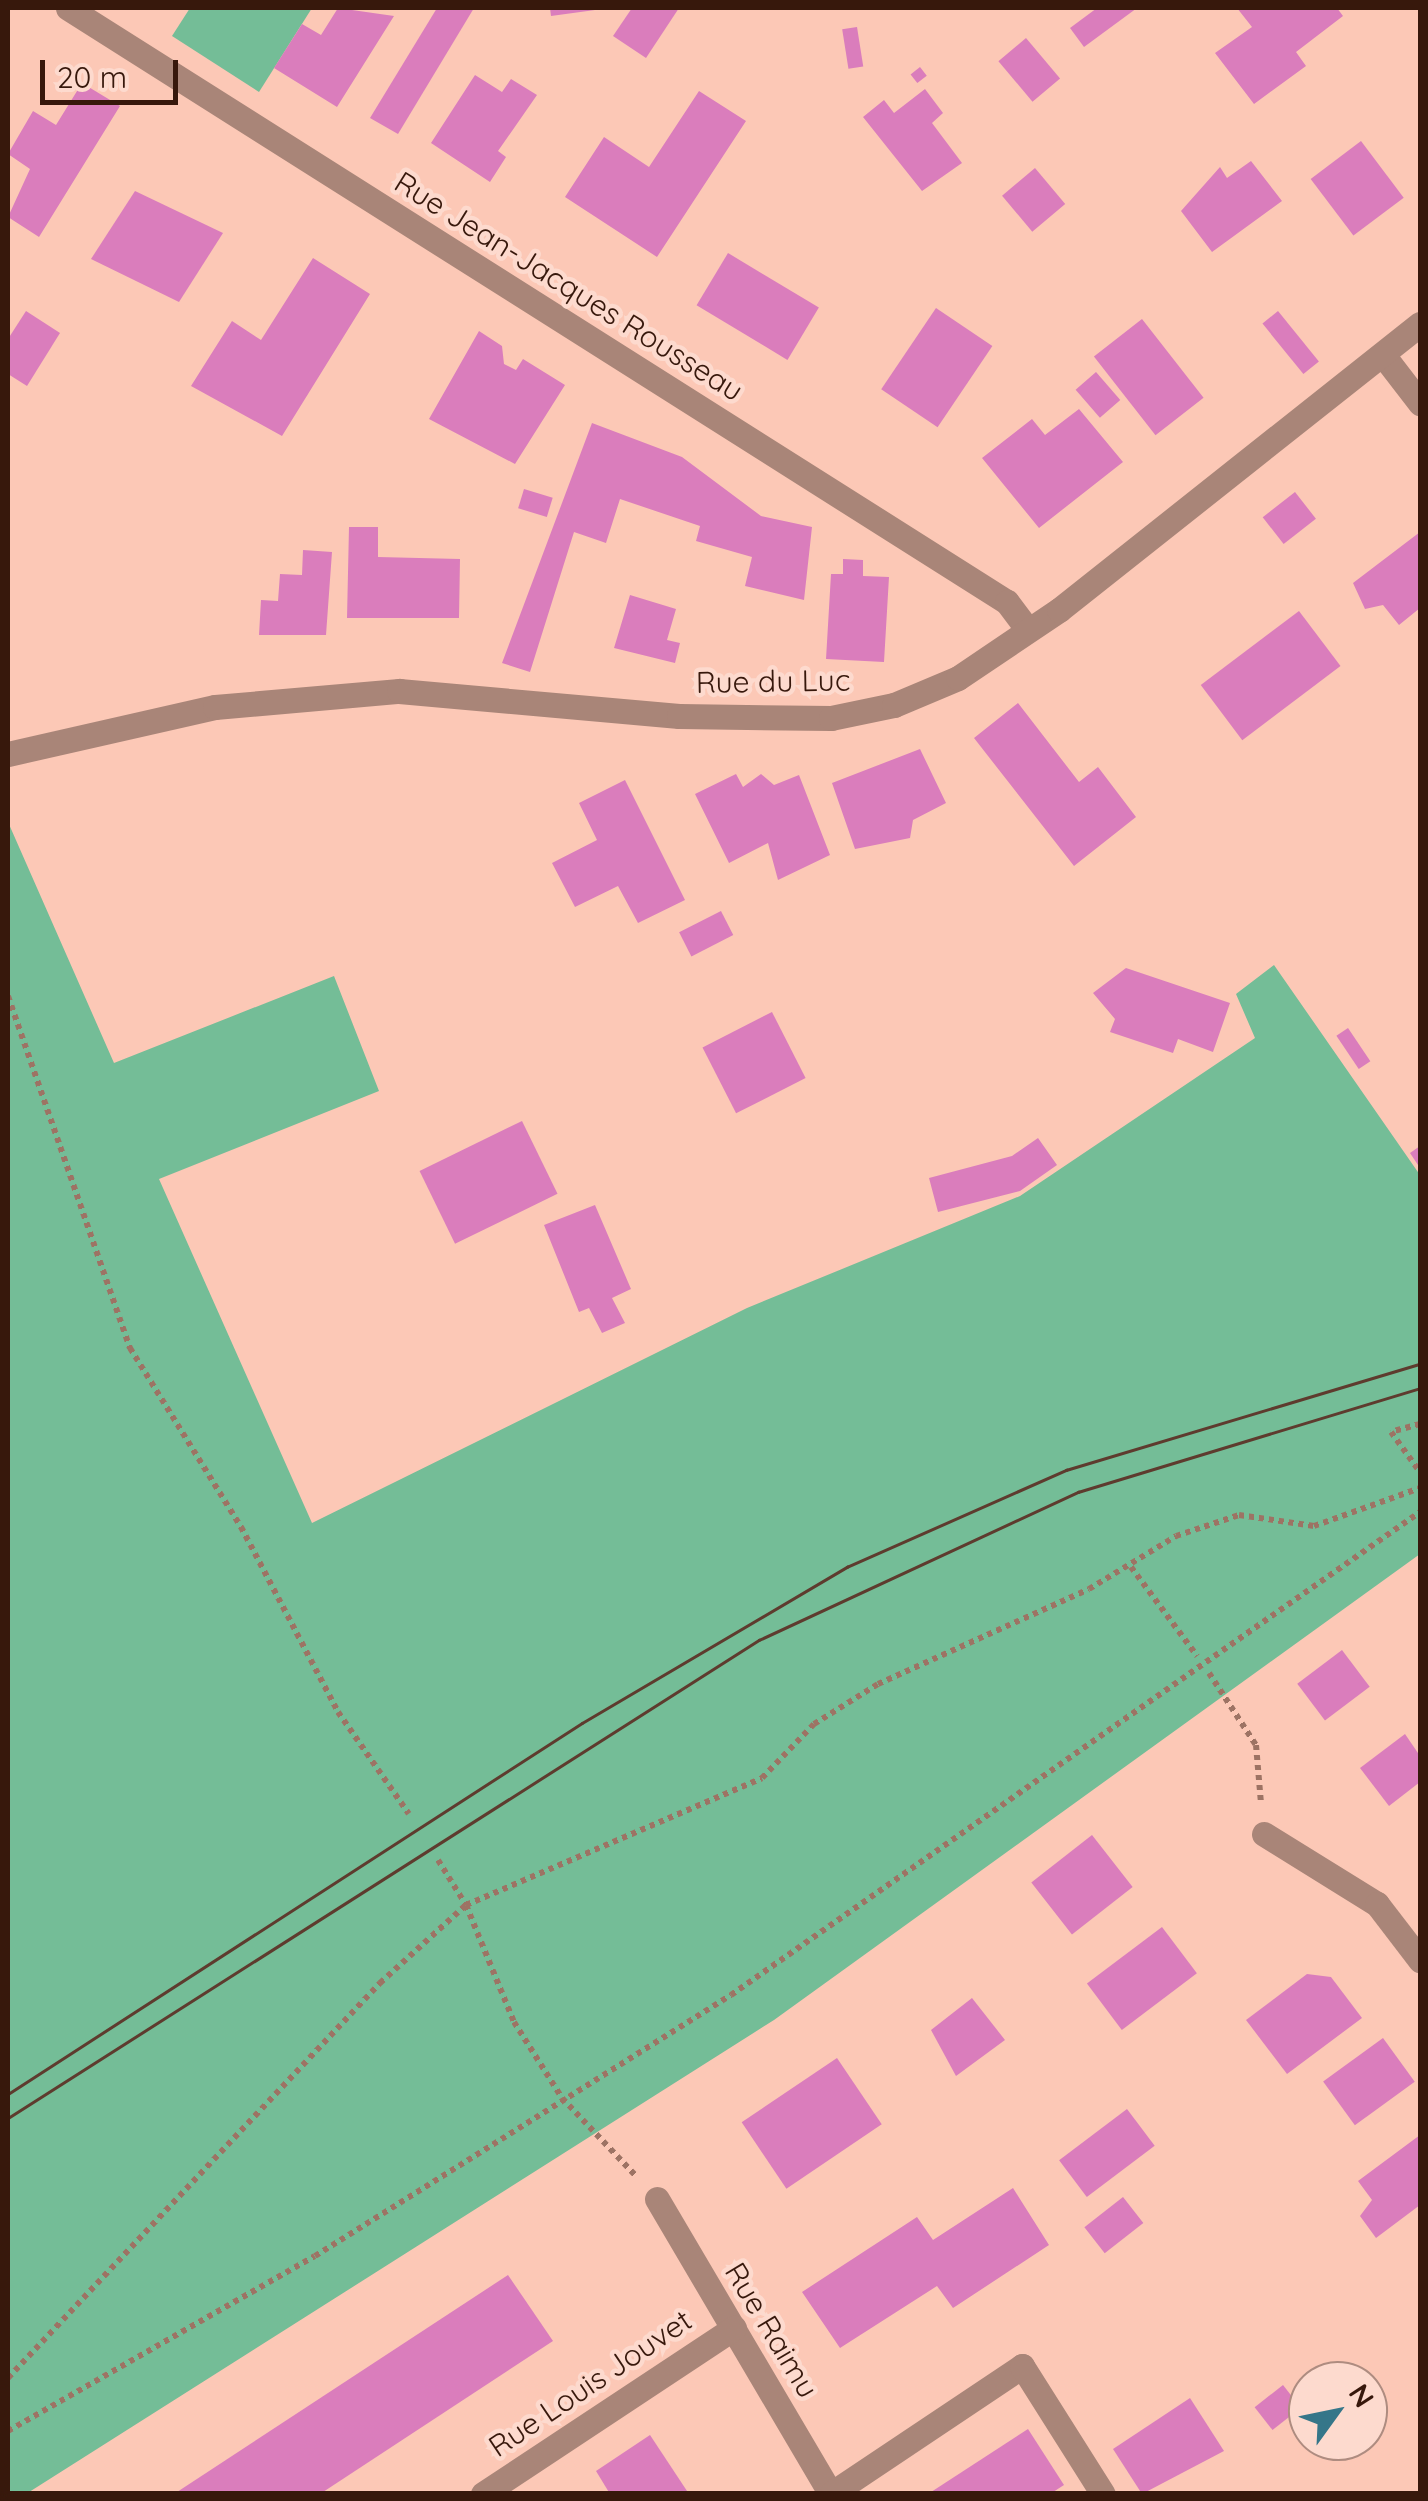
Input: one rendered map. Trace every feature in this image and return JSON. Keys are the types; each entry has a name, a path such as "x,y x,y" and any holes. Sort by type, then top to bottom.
{"street":[{"name":"Rue Jean-Jacques Rousseau","path":"68,8 1007,602 1027,629"},
{"name":"Rue du Luc","path":"8,754 214,706 399,691 679,716 831,718 958,678 1027,629 1420,324"},
{"path":"1383,355 1420,403"},
{"path":"1264,1834 1378,1904 1420,1960"},
{"name":"Rue Raimu","path":"657,2199 831,2494"},
{"name":"Rue Louis Jouvet","path":"483,2494 734,2328"},
{"path":"831,2494 1022,2366 1104,2494"}],"path":[{"path":"8,996 130,1348 242,1528 338,1712 409,1814"},
{"path":"1420,1424 1390,1432 1420,1472"},
{"path":"8,2378 380,1983 466,1904 762,1778 814,1724 878,1684 1131,1567 1176,1536 1240,1515 1314,1526 1420,1488"},
{"path":"8,2431 314,2256 731,1995 1420,1512"},
{"path":"1131,1567 1197,1656"},
{"path":"1209,1673 1256,1745 1264,1834"},
{"path":"438,1860 466,1904 514,2022 562,2098 657,2199"}],"green space":[{"path":"190,8 312,8 259,92 172,36"},
{"path":"8,822 114,1063 334,976 379,1091 159,1179 312,1523 747,1308 1020,1196 1255,1038 1236,994 1274,965 1420,1175 1420,1554 774,2020 26,2494 8,2493"}],"building":[{"path":"338,8 394,16 337,107 274,68 302,24 321,35"},
{"path":"437,8 474,8 398,134 370,118"},
{"path":"550,8 595,8 595,10 551,16"},
{"path":"632,8 679,8 646,58 613,36"},
{"path":"1097,8 1137,8 1084,47 1070,28"},
{"path":"1237,8 1337,8 1343,16 1296,52 1306,66 1254,104 1215,53 1252,27"},
{"path":"857,27 863,67 848,69 842,29"},
{"path":"1026,38 1060,79 1032,102 998,61"},
{"path":"920,67 927,76 917,83 911,74"},
{"path":"475,75 502,92 511,79 537,95 498,151 506,157 490,182 431,143"},
{"path":"82,83 120,106 39,237 8,217 30,169 8,154 33,111 56,125"},
{"path":"925,89 943,113 932,123 962,163 922,191 863,117 884,100 894,113"},
{"path":"699,91 746,121 657,257 565,197 604,137 649,167"},
{"path":"1361,141 1404,198 1353,236 1311,179"},
{"path":"1251,161 1282,201 1212,252 1181,211 1220,167 1227,178"},
{"path":"1035,168 1065,204 1032,232 1002,196"},
{"path":"135,191 223,233 179,302 91,259"},
{"path":"728,253 819,308 787,360 697,305"},
{"path":"313,258 370,294 282,436 191,386 232,321 261,340"},
{"path":"936,308 992,346 938,427 881,389"},
{"path":"26,311 60,333 27,386 8,374 8,339"},
{"path":"1278,311 1319,362 1303,374 1262,324"},
{"path":"1142,319 1204,398 1155,435 1094,357"},
{"path":"479,331 502,346 504,364 516,370 523,359 565,385 515,464 429,419"},
{"path":"1096,372 1120,400 1100,418 1076,390"},
{"path":"1079,409 1123,462 1039,528 982,458 1032,419 1045,435"},
{"path":"592,423 682,457 761,516 812,527 804,600 745,586 752,557 696,541 700,526 620,499 606,543 574,532 530,672 502,663"},
{"path":"524,489 553,498 547,517 518,508"},
{"path":"1295,492 1316,519 1284,544 1263,517"},
{"path":"349,527 378,527 378,557 460,559 459,618 347,618"},
{"path":"1420,532 1420,608 1399,625 1383,605 1365,609 1353,583"},
{"path":"303,550 332,552 326,635 259,635 261,600 278,601 280,574 302,575"},
{"path":"843,559 863,560 863,576 889,577 884,662 826,659 831,574 843,574"},
{"path":"630,595 676,609 667,640 680,643 675,663 614,648"},
{"path":"1299,611 1341,666 1242,740 1201,685"},
{"path":"1018,703 1079,782 1098,767 1136,817 1074,866 974,738"},
{"path":"920,749 946,803 913,820 910,838 855,849 832,783"},
{"path":"736,774 743,787 761,774 774,785 799,775 830,855 778,880 768,843 729,863 695,794"},
{"path":"625,780 685,900 638,923 618,886 575,907 552,863 597,840 579,803"},
{"path":"721,911 733,935 691,956 679,932"},
{"path":"1126,968 1230,1003 1213,1052 1178,1039 1173,1053 1110,1032 1115,1019 1093,993"},
{"path":"772,1012 806,1078 736,1113 703,1047"},
{"path":"1348,1028 1370,1061 1359,1069 1336,1036"},
{"path":"522,1121 558,1194 455,1244 420,1171"},
{"path":"1038,1138 1057,1165 1020,1191 938,1212 929,1178 1012,1156"},
{"path":"1420,1146 1420,1168 1410,1153"},
{"path":"595,1205 631,1289 612,1298 625,1323 602,1333 589,1308 579,1312 544,1225"},
{"path":"1342,1650 1370,1687 1325,1720 1297,1684"},
{"path":"1405,1734 1420,1756 1420,1782 1389,1806 1360,1768"},
{"path":"1092,1835 1133,1887 1072,1934 1031,1882"},
{"path":"1162,1927 1197,1973 1122,2030 1087,1984"},
{"path":"1307,1974 1331,1977 1362,2018 1287,2074 1246,2020"},
{"path":"972,1998 1005,2040 956,2076 931,2030"},
{"path":"1383,2038 1415,2082 1355,2125 1323,2081"},
{"path":"837,2058 882,2124 786,2189 742,2122"},
{"path":"1127,2109 1155,2146 1087,2197 1059,2160"},
{"path":"1420,2135 1420,2205 1376,2238 1360,2216 1372,2200 1358,2181"},
{"path":"1013,2188 1049,2245 953,2308 937,2286 840,2348 802,2292 917,2217 933,2240"},
{"path":"1123,2197 1143,2223 1105,2253 1084,2227"},
{"path":"508,2275 553,2341 320,2494 174,2494"},
{"path":"1283,2385 1288,2391 1288,2418 1272,2430 1255,2407"},
{"path":"1190,2398 1224,2451 1142,2494 1113,2449"},
{"path":"1028,2429 1064,2485 1050,2494 928,2494"},
{"path":"650,2435 689,2494 610,2494 596,2471"}],"tram line":[{"path":"8,2094 582,1723 847,1567 1066,1470 1420,1364"},
{"path":"8,2118 759,1640 1078,1492 1420,1388"}]}
